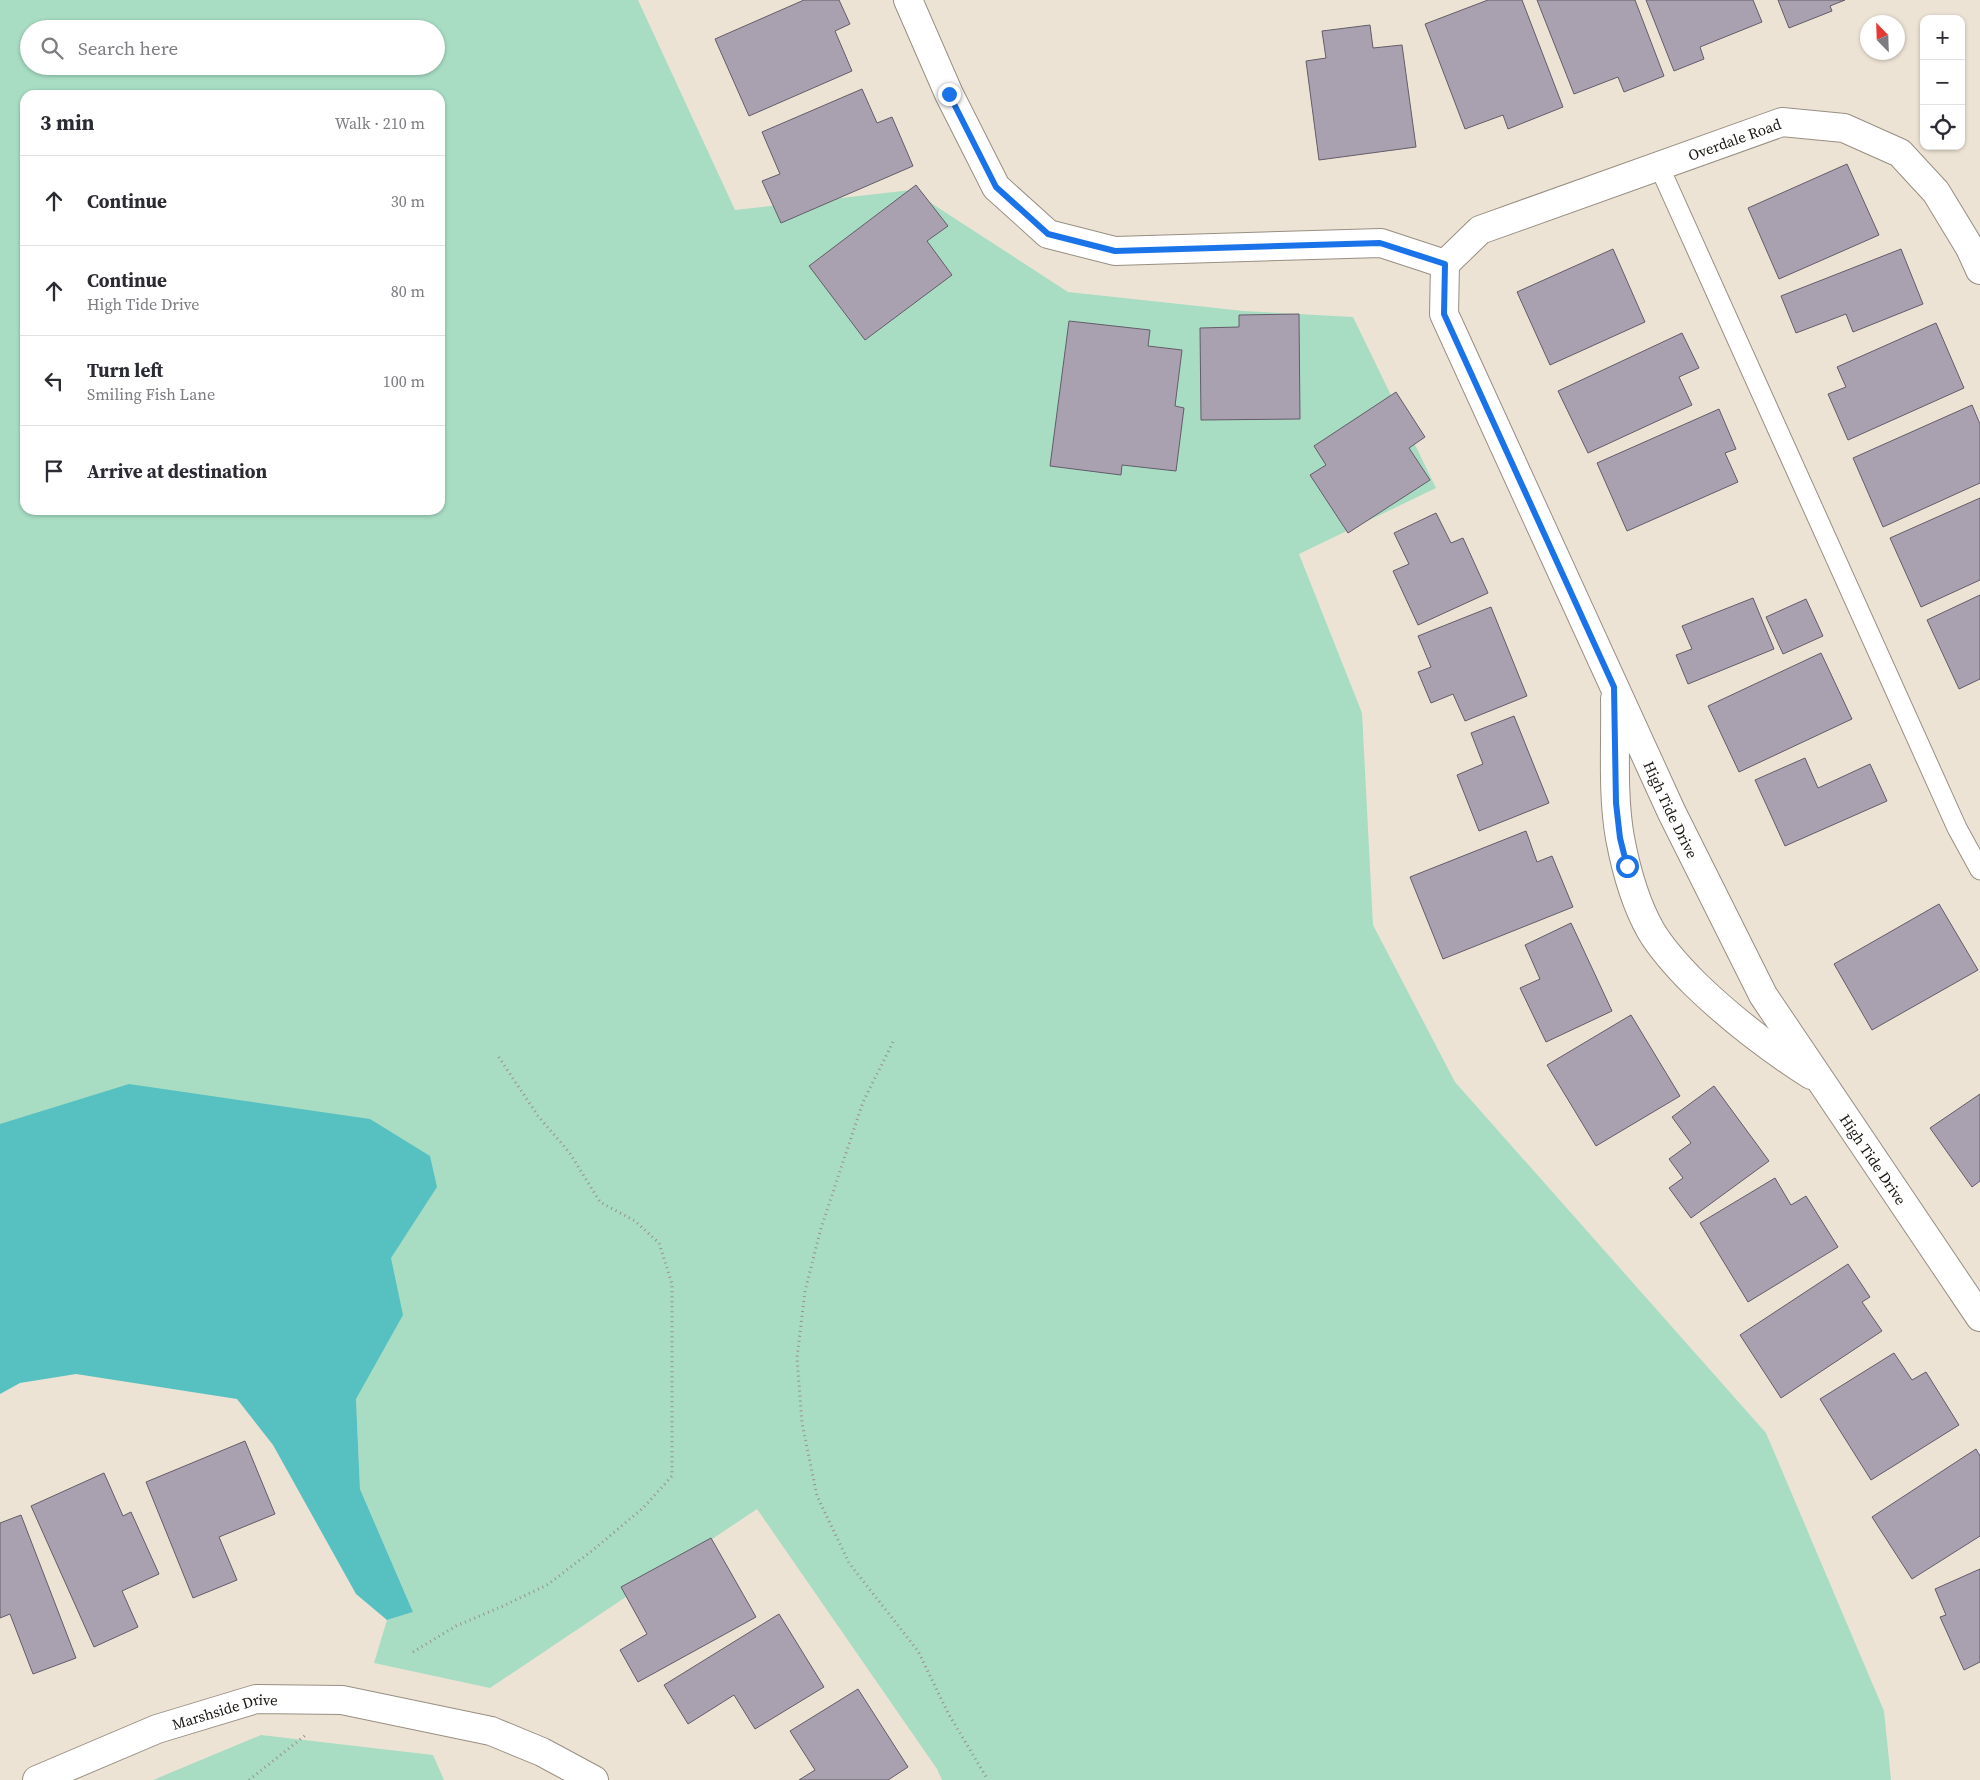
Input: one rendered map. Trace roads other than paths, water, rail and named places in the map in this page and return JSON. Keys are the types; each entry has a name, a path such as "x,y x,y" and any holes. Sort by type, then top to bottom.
{"street":[{"path":"908,0 949,94 996,187 1048,234 1115,251 1380,243 1445,264"},
{"name":"Overdale Road","path":"1445,264 1480,230 1782,122 1844,128 1900,153 1936,192 1970,248 1980,270"},
{"name":"High Tide Drive","path":"1445,264 1444,314 1672,813 1763,995 1980,1317"},
{"path":"1614,687 1616,803 1620,838 1632,887 1651,932 1671,959 1718,1006 1770,1048 1822,1082"},
{"name":"Marshside Drive","path":"37,1780 157,1729 256,1699 342,1700 491,1731 542,1752 594,1780"}],"lane":[{"path":"1659,166 1957,828 1980,870"}],"water":[{"path":"129,1084 370,1119 430,1156 437,1187 391,1258 403,1315 356,1399 360,1489 413,1612 387,1620 356,1594 273,1445 237,1399 76,1374 20,1383 0,1394 0,1124"}]}
